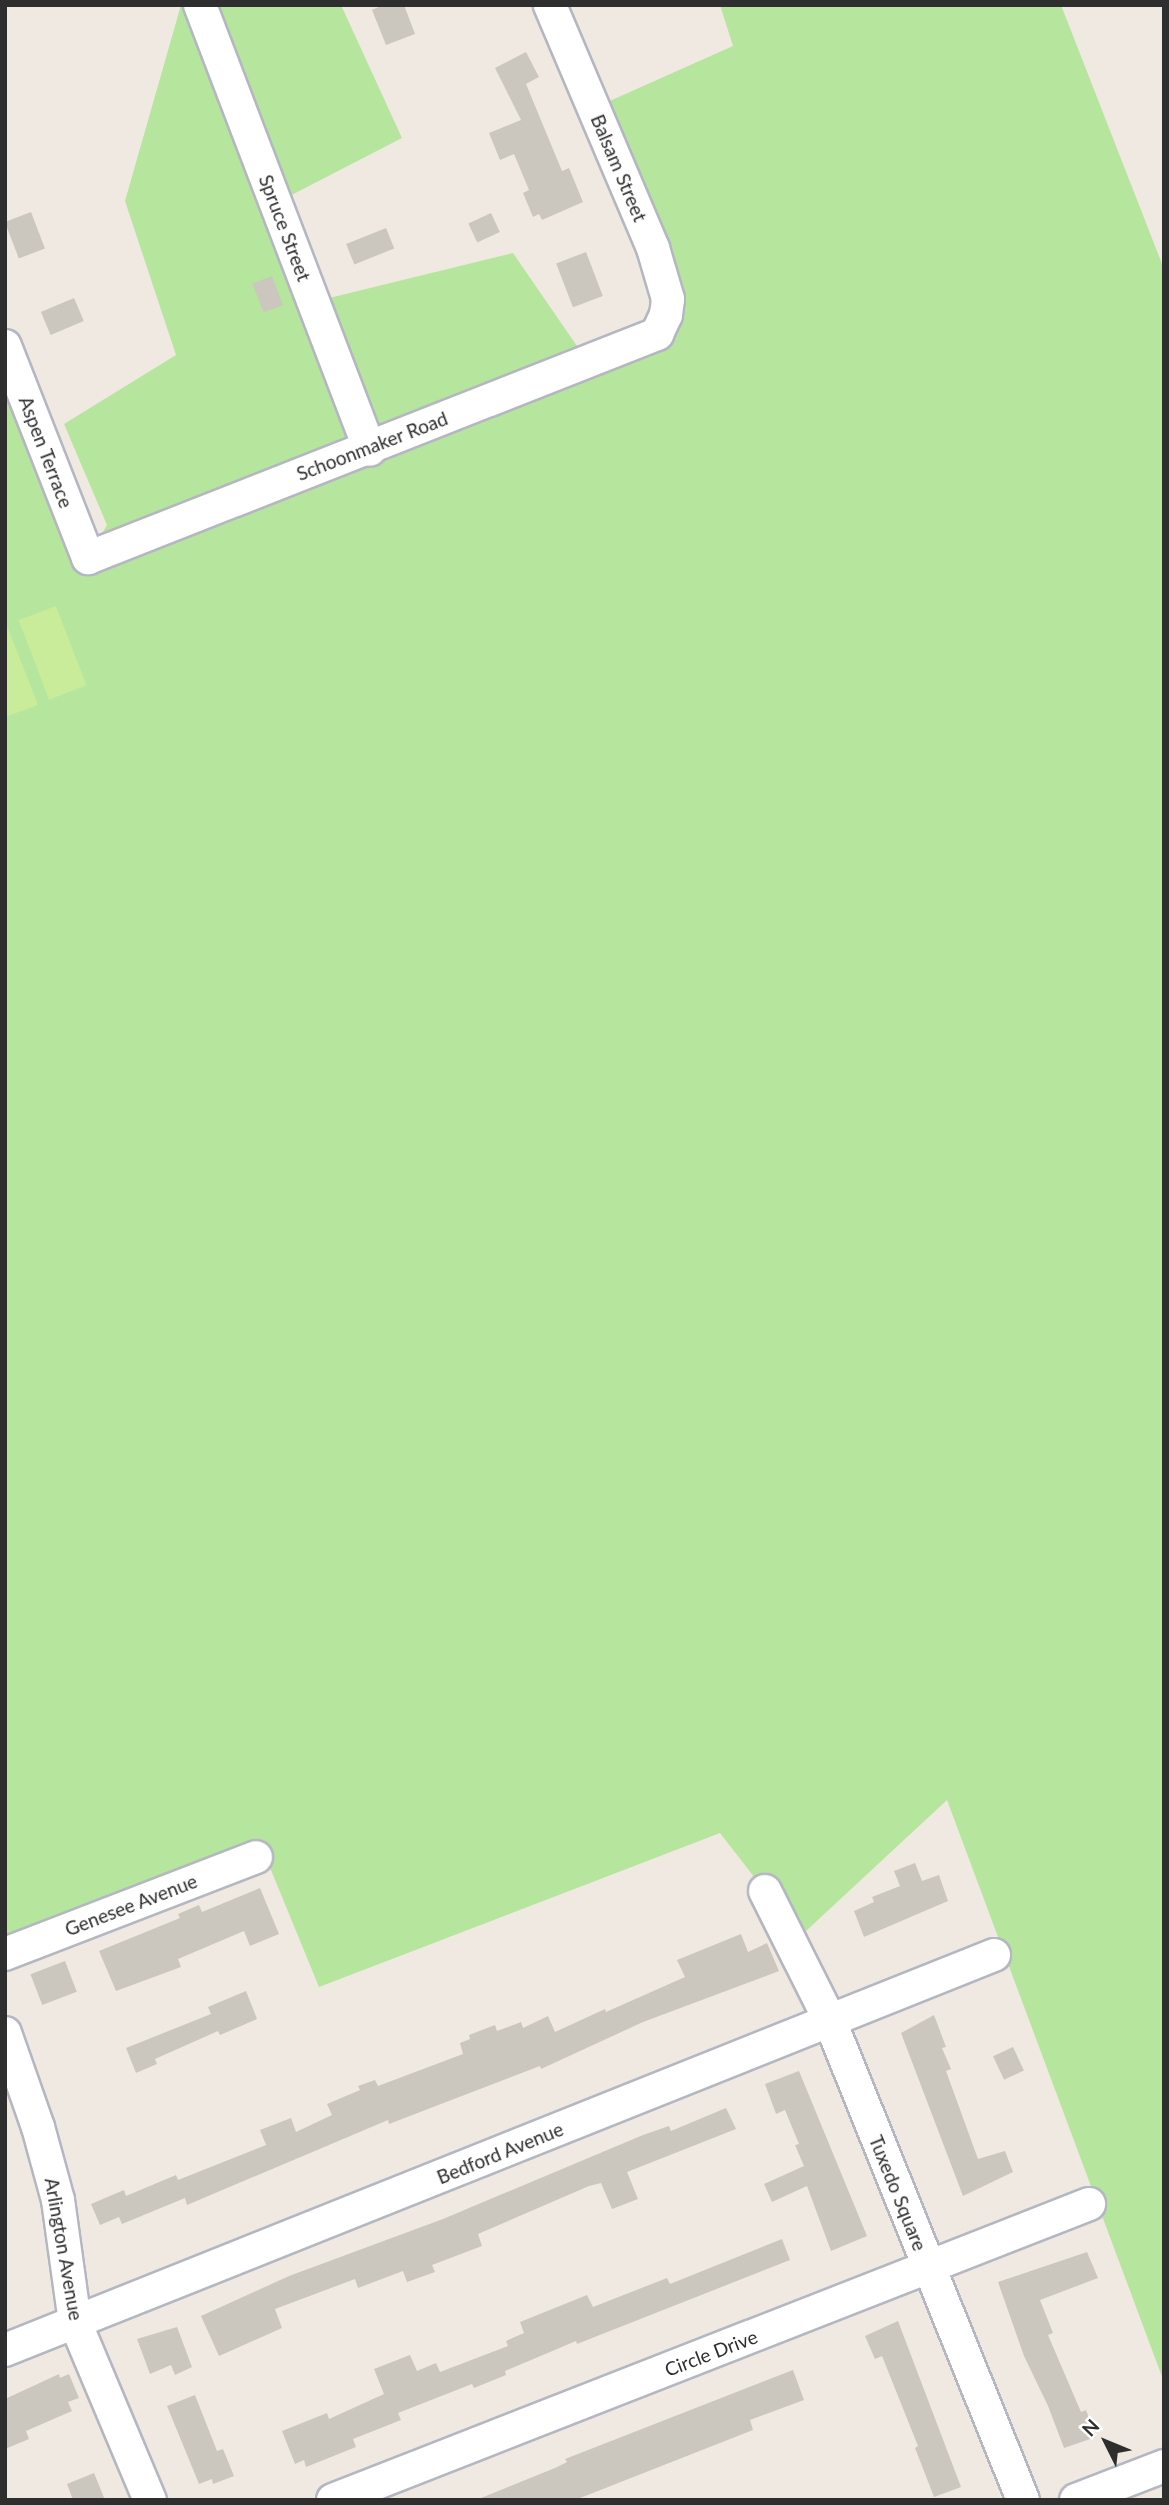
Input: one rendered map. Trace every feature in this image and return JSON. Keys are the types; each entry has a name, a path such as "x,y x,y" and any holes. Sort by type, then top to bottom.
{"street":[{"name":"Spruce Street","path":"200,5 369,449"},
{"name":"Balsam Street","path":"550,5 653,248 668,299 666,315 657,334"},
{"name":"Schoonmaker Road","path":"88,558 657,334"},
{"name":"Aspen Terrace","path":"5,346 88,558"},
{"name":"Genesee Avenue","path":"5,1954 257,1857"},
{"name":"Tuxedo Square","path":"765,1891 830,2021 1023,2500"},
{"name":"Bedford Avenue","path":"5,2350 994,1955"},
{"name":"Arlington Avenue","path":"5,2034 37,2127 58,2200 75,2322 150,2500"},
{"name":"Circle Drive","path":"333,2500 1089,2204"},
{"path":"1076,2500 1164,2466"}],"green space":[{"path":"181,5 341,5 402,138 276,203 313,302 513,253 590,365 666,315 594,108 733,46 720,5 1061,5 1164,269 1164,2382 947,1800 792,1944 765,1891 720,1833 319,1987 264,1853 5,1954 5,346 88,557 107,525 64,424 176,355 125,201"},
{"path":"56,606 86,685 49,700 19,620"},
{"path":"7,626 38,705 5,717 5,627"}],"building":[{"path":"383,5 404,5 415,34 386,45 372,10"},
{"path":"526,52 539,77 526,84 562,171 569,168 583,202 542,220 539,214 533,217 523,193 529,190 514,154 500,160 489,133 521,120 495,68"},
{"path":"31,212 45,248 19,258 5,222"},
{"path":"491,213 500,232 477,243 468,224"},
{"path":"386,228 394,248 354,265 346,244"},
{"path":"586,252 603,296 573,307 556,263"},
{"path":"272,276 283,305 264,312 252,284"},
{"path":"74,298 84,321 51,335 41,312"},
{"path":"915,1863 922,1881 939,1875 948,1901 864,1937 854,1911 874,1902 872,1897 900,1886 894,1871"},
{"path":"260,1888 279,1934 250,1946 244,1931 178,1959 181,1967 116,1991 99,1951 180,1918 178,1914 199,1905 202,1912"},
{"path":"741,1934 748,1952 767,1943 779,1971 643,2022 541,2069 540,2066 389,2124 388,2120 187,2205 185,2198 122,2224 119,2217 100,2225 91,2204 124,2190 126,2196 176,2175 178,2180 266,2145 260,2130 291,2118 296,2132 332,2115 327,2104 360,2090 358,2086 375,2080 378,2086 463,2054 460,2043 470,2039 469,2035 495,2025 497,2031 521,2022 523,2028 548,2016 555,2032 605,2009 606,2012 685,1977 677,1960"},
{"path":"65,1961 77,1992 42,2005 30,1974"},
{"path":"246,1991 257,2019 220,2035 218,2031 155,2059 157,2064 136,2073 126,2048 211,2014 208,2007"},
{"path":"934,2015 946,2047 942,2048 951,2069 946,2071 978,2159 1005,2151 1013,2172 963,2196 901,2033"},
{"path":"1013,2047 1024,2071 1004,2080 993,2056"},
{"path":"799,2071 867,2236 831,2251 807,2186 772,2202 764,2184 804,2166 795,2145 799,2144 785,2110 776,2114 765,2084"},
{"path":"726,2108 736,2129 627,2172 638,2199 612,2209 601,2183 589,2186 478,2234 482,2246 432,2265 435,2272 407,2282 403,2271 358,2288 355,2279 275,2309 282,2328 219,2356 201,2316 289,2276 443,2219 643,2135 669,2126 671,2131"},
{"path":"782,2239 790,2260 577,2344 576,2341 505,2371 506,2375 474,2388 472,2384 398,2413 401,2420 353,2439 356,2447 306,2467 304,2460 295,2464 282,2431 327,2413 329,2419 384,2394 374,2369 410,2355 417,2371 436,2363 440,2372 508,2346 506,2341 524,2333 520,2322 587,2295 593,2307 667,2278 670,2284"},
{"path":"1087,2252 1098,2278 1040,2300 1053,2333 1048,2335 1081,2412 1086,2410 1096,2437 1064,2448 1024,2356 998,2282"},
{"path":"898,2321 961,2487 934,2497 915,2448 918,2446 882,2356 875,2359 865,2336"},
{"path":"177,2327 192,2367 175,2375 171,2365 150,2374 137,2339"},
{"path":"793,2370 804,2400 750,2420 753,2430 575,2500 476,2500 555,2468 567,2462 565,2459"},
{"path":"59,2374 60,2378 69,2374 79,2398 68,2402 72,2411 26,2431 29,2439 5,2449 5,2399"},
{"path":"195,2395 217,2451 223,2449 234,2476 213,2484 212,2479 199,2484 167,2406"},
{"path":"94,2473 105,2500 73,2500 67,2484"}]}
